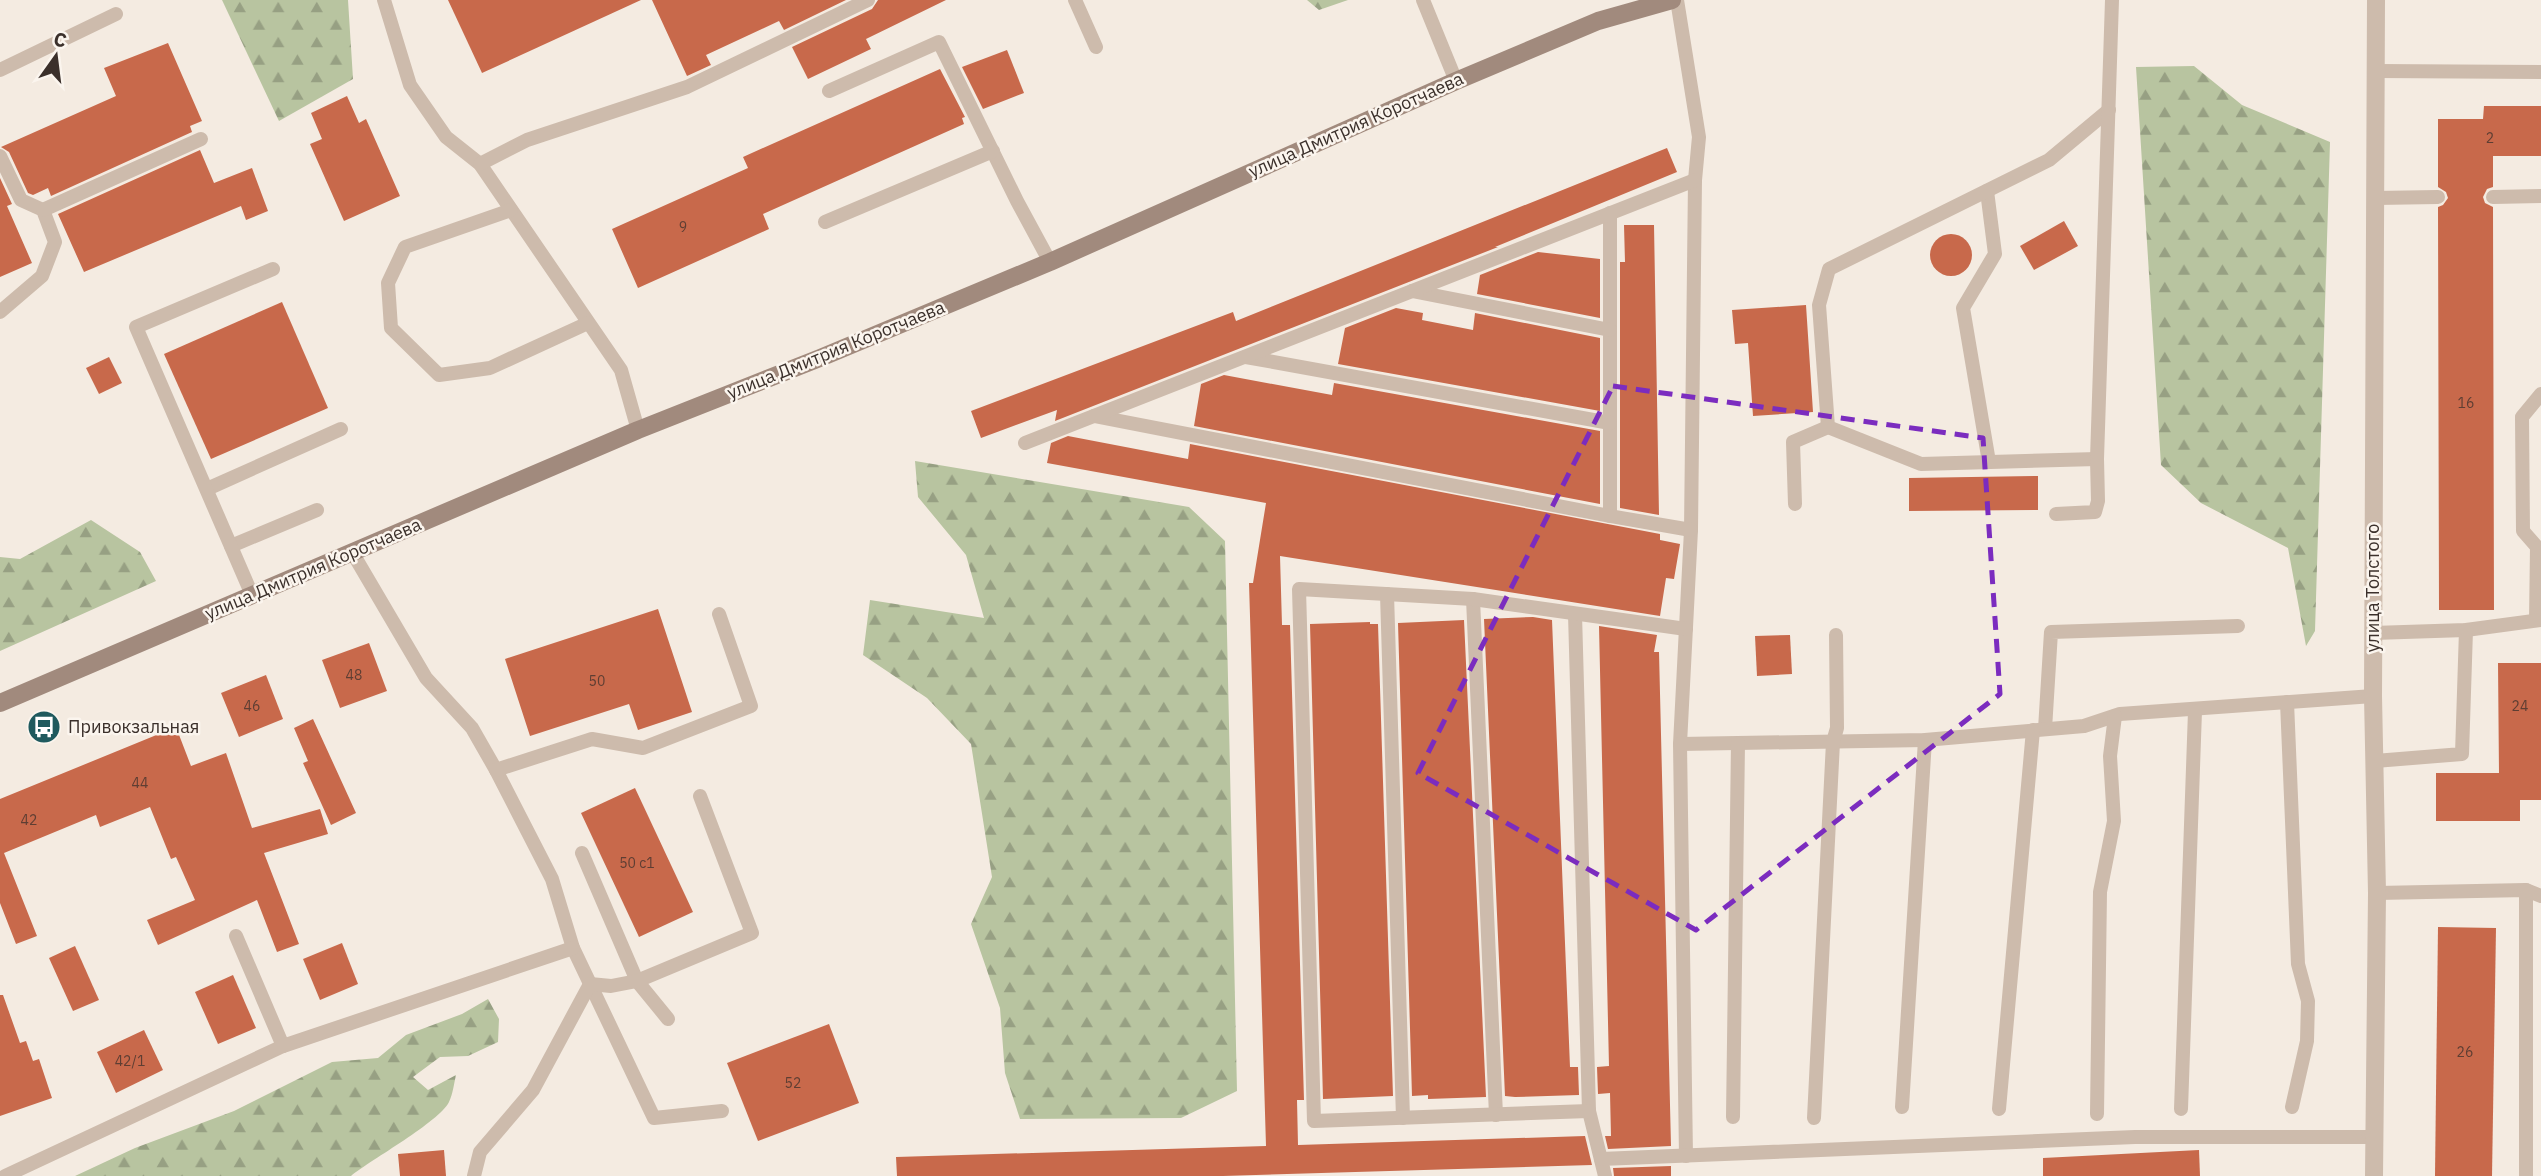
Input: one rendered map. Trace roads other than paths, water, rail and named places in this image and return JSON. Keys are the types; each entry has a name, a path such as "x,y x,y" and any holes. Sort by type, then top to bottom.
{"street":[{"name":"улица Дмитрия Коротчаева","path":"0,702 638,430 1050,262 1456,81 1598,21 1674,0"},
{"name":"улица Толстого","path":"2374,1176 2377,893 2373,696 2376,0"}],"lane":[{"path":"384,0 410,85 446,137 480,164 621,370 638,430"},
{"path":"480,164 527,140 687,87 868,0"},
{"path":"1075,0 1096,47"},
{"path":"1423,0 1456,81"},
{"path":"1674,0 1699,137 1695,180 1691,530 1680,744 1686,1156"},
{"path":"2056,514 2095,512 2098,501 2097,459 2112,0"},
{"path":"0,70 116,14"},
{"path":"830,91 939,42 1050,262"},
{"path":"2376,71 2541,72"},
{"path":"1828,427 1819,305 1829,269 2049,160 2109,110"},
{"path":"43,210 201,139"},
{"path":"825,222 993,151"},
{"path":"0,156 21,200 43,210 55,242 42,276 0,312"},
{"path":"1025,443 1695,180"},
{"path":"1987,191 1995,254 1963,308 1989,462"},
{"path":"2493,197 2541,196"},
{"path":"2376,198 2438,197"},
{"path":"511,210 405,247 388,282 391,328 439,375 490,368 588,323"},
{"path":"1610,214 1610,516"},
{"path":"252,595 136,327 273,269"},
{"path":"1412,291 1610,330"},
{"path":"1244,357 1610,423"},
{"path":"2373,633 2466,630 2539,620 2537,547 2523,531 2522,417 2541,394"},
{"path":"1092,416 1691,530"},
{"path":"1795,504 1793,442 1828,427 1922,464 2097,459"},
{"path":"207,489 341,429"},
{"path":"231,545 317,510"},
{"path":"352,552 426,678 472,728 496,770 552,879 573,948 654,1118 722,1111"},
{"path":"1589,1111 1314,1122 1299,589 1473,599 1686,629"},
{"path":"1387,594 1403,1118"},
{"path":"1473,599 1496,1115"},
{"path":"496,770 593,739 643,748 751,706 719,614"},
{"path":"1576,614 1589,1111 1605,1176 1597,1176"},
{"path":"1999,1109 2051,632 2238,626"},
{"path":"2375,761 2462,754 2466,630"},
{"path":"1814,1118 1833,742 1837,728 1836,635"},
{"path":"1680,744 1925,740 2084,726 2115,716 2373,696"},
{"path":"2287,702 2298,964 2308,1001 2307,1041 2292,1107"},
{"path":"2181,1109 2195,711"},
{"path":"2097,1114 2100,892 2114,821 2110,756 2115,716"},
{"path":"1902,1107 1925,740"},
{"path":"1733,1117 1738,743"},
{"path":"590,984 611,986 637,981 752,933 700,796"},
{"path":"582,853 637,981 668,1019"},
{"path":"2526,890 2526,1176"},
{"path":"2377,893 2526,890 2541,896"},
{"path":"236,936 283,1046"},
{"path":"5,1176 283,1046 573,948"},
{"path":"474,1176 480,1152 533,1090 590,984"},
{"path":"1601,1159 2135,1137 2374,1137"}],"place":[{"name":"Привокзальная","path":"44,727"}]}
